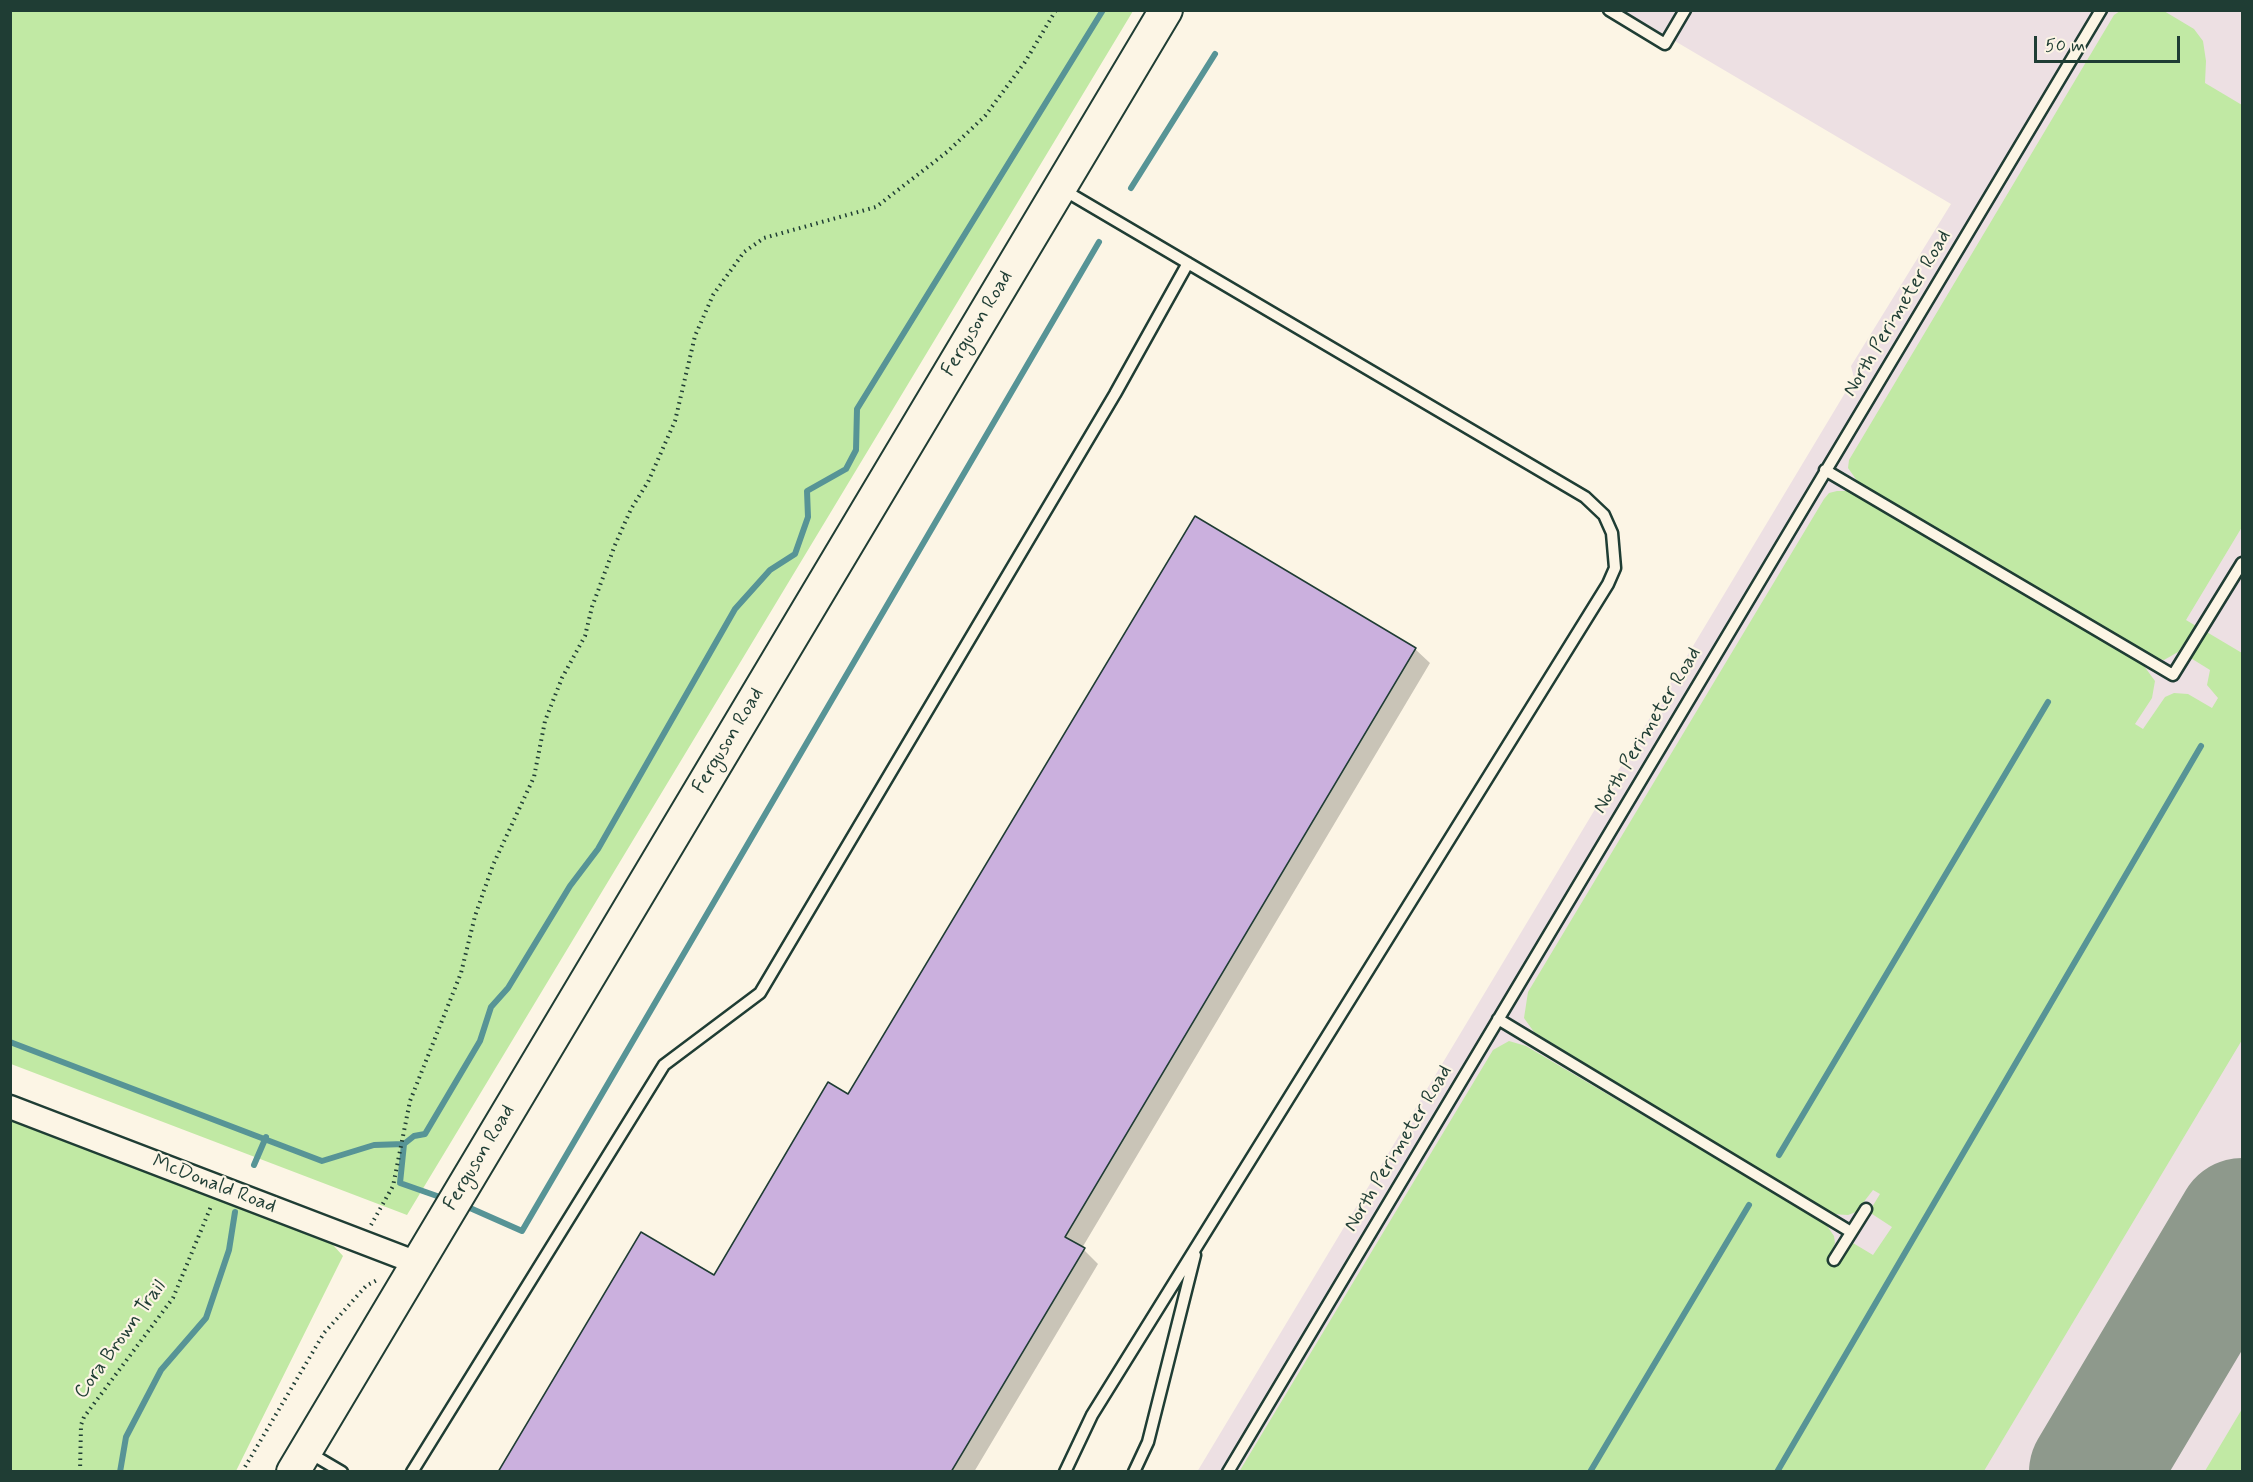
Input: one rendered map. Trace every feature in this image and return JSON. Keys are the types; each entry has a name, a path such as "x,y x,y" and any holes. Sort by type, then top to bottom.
{"street":[{"name":"Ferguson Road","path":"299,1461 1166,10"},
{"name":"McDonald Road","path":"10,1107 417,1263"}],"lane":[{"path":"1609,10 1665,44 1685,10"},
{"name":"North Perimeter Road","path":"1228,1472 2101,10"},
{"path":"1059,187 1585,497 1604,515 1612,533 1615,550 1615,568 1608,584 1092,1415 1065,1472"},
{"path":"412,1472 664,1065 760,993 1100,420 1188,263"},
{"path":"1825,470 2173,675 2242,563"},
{"path":"1498,1019 1851,1232"},
{"path":"1834,1260 1866,1209"},
{"path":"1134,1472 1148,1442 1197,1246"},
{"path":"299,1461 342,1472"}],"path":[{"path":"365,1242 374,1216 393,1186 404,1121 428,1051 461,973 475,916 493,865 534,777 541,734 549,710 562,678 585,636 592,607 615,545 631,509 648,482 675,421 696,336 705,311 722,279 744,252 764,238 876,207 947,152 985,116 1025,62 1056,10"},
{"name":"Cora Brown Trail","path":"80,1472 81,1425 84,1417 173,1298 217,1195"},
{"path":"242,1472 324,1333 366,1286 383,1277"}],"shaded area":[{"path":"1624,11 2242,11 2242,1471 1197,1472 1854,378 1851,366 1951,204"}],"green space":[{"path":"10,11 1133,11 407,1215 11,1064"},
{"path":"2120,11 2164,11 2194,29 2203,41 2206,61 2205,83 2242,105 2242,527 2186,620 2196,626 2178,652 2164,660 2149,656 1858,482 1848,468 1849,460 2114,15"},
{"path":"1851,491 2144,666 2155,681 2152,698 2135,724 2143,729 2165,697 2174,693 2188,694 2212,708 2218,698 2207,685 2210,670 2189,657 2205,631 2242,653 2242,1040 1984,1471 1239,1472 1493,1050 1509,1041 1526,1046 1825,1223 1834,1236 1835,1243 1827,1261 1836,1267 1853,1243 1873,1255 1892,1227 1869,1212 1880,1194 1873,1190 1856,1212 1848,1215 1831,1214 1534,1032 1524,1018 1528,992 1824,499 1829,493"},
{"path":"10,1117 324,1235 343,1256 236,1471 11,1471"},
{"path":"2242,1409 2242,1471 2205,1471"}],"building":[{"path":"1195,516 1416,648 1065,1237 1085,1248 951,1472 498,1472 641,1232 714,1275 828,1082 848,1094"}],"waterway":[{"path":"404,1144 414,1136 425,1134 480,1041 491,1007 508,988 570,886 598,849 735,609 770,570 795,554 808,517 807,491 846,469 856,450 857,409 1103,10"},
{"path":"1131,188 1215,54"},
{"path":"470,1208 522,1231 1099,242"},
{"path":"1779,1155 2048,702"},
{"path":"1777,1472 2201,746"},
{"path":"10,1042 322,1161 374,1145 404,1144 400,1183 437,1196"},
{"path":"254,1165 266,1137"},
{"path":"1590,1472 1749,1205"},
{"path":"120,1472 126,1437 161,1370 206,1318 229,1250 235,1212"}],"runway":[{"path":"2094,1472 2242,1223"}]}
